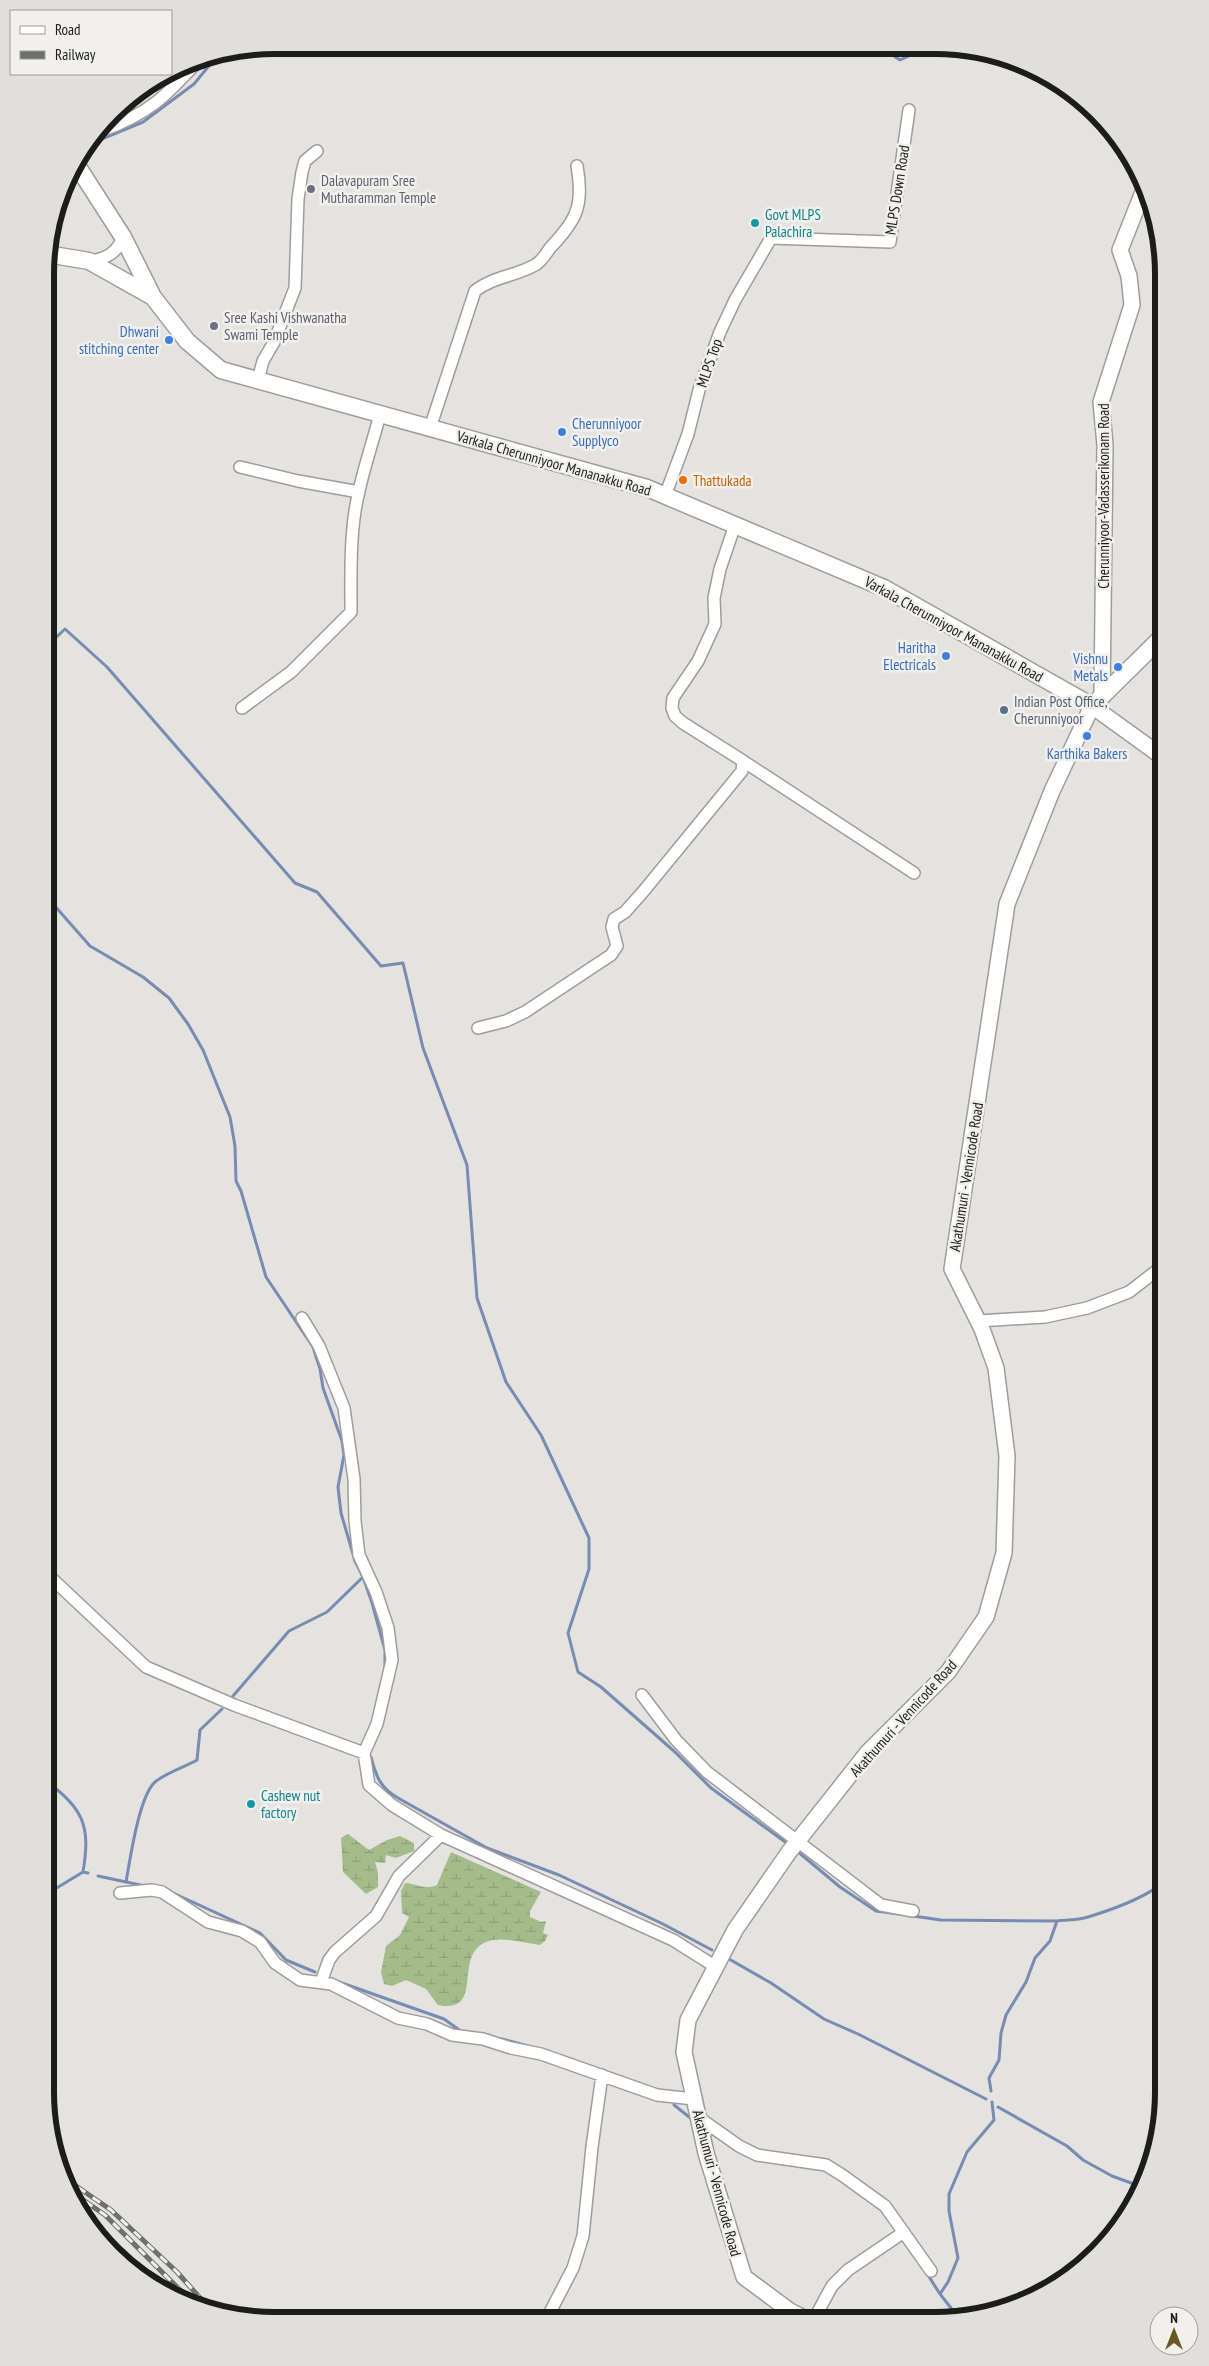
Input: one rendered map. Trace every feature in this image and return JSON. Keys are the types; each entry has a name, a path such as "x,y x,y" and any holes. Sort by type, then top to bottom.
{"main road":[{"path":"80,170 123,237 153,297"},
{"name":"Varkala Cherunniyoor Mananakku Road","path":"55,255 89,261 153,297 187,341 221,370 647,488 884,588 1097,700"},
{"path":"1097,700 1155,644"}],"street":[{"path":"109,128 136,118 160,101 188,72"},
{"name":"MLPS Down Road","path":"771,238 890,242 910,110"},
{"path":"258,380 263,361 274,342 295,288 301,181 305,161 317,151"},
{"path":"430,428 475,291 494,280 536,265 565,233 575,220 580,201 578,166"},
{"name":"Cherunniyoor-Vadasserikonam Road","path":"1097,700 1105,445 1101,402 1132,305 1129,276 1120,250 1141,197"},
{"path":"89,261 108,257 117,250 123,237"},
{"name":"MLPS Top","path":"665,496 688,434 700,390 720,332 771,238"},
{"path":"242,708 291,672 350,612 350,570 355,512 380,414"},
{"path":"240,467 298,481 359,492"},
{"path":"735,525 720,569 714,598 715,624 698,661 673,698 672,708 675,716 914,873"},
{"name":"Varkala Cherunniyoor Mananakku Road","path":"1097,700 1155,750"},
{"name":"Akathumuri - Vennicode Road","path":"792,2312 744,2277 706,2153 694,2099 684,2052 688,2020 735,1930 798,1841 868,1752 948,1672 986,1617 1004,1553 1008,1456 996,1368 978,1321 952,1269 1007,904 1052,791 1097,700"},
{"path":"478,1028 506,1021 526,1012 611,955 617,946 612,927 614,919 625,912 642,894 688,838 742,771 743,761"},
{"path":"978,1321 1045,1317 1087,1308 1129,1292 1155,1272"},
{"path":"302,1318 319,1346 344,1408 354,1479 355,1521 359,1555 376,1592 388,1628 392,1660 377,1724 364,1753 369,1785 392,1805 441,1835 673,1940 716,1967"},
{"path":"54,1581 146,1667 234,1705 364,1753"},
{"path":"642,1695 676,1740 707,1772 881,1905 913,1911"},
{"path":"321,1982 329,1960 335,1952 376,1916 399,1876 441,1835"},
{"path":"120,1893 152,1890 162,1892 208,1922 242,1931 260,1942 275,1963 300,1980 331,1984 398,2018 427,2024 452,2034 483,2038 511,2048 541,2054 657,2095 694,2099"},
{"path":"550,2312 573,2268 583,2236 602,2075"},
{"path":"698,2117 739,2146 757,2154 826,2165 885,2206 904,2232 907,2240 918,2250 931,2270"},
{"path":"816,2312 832,2286 848,2270 904,2232"}],"green space":[{"path":"348,1834 369,1850 387,1840 400,1836 414,1843 414,1851 396,1858 386,1855 385,1863 375,1862 378,1872 378,1887 366,1894 343,1872 341,1838"},
{"path":"451,1852 541,1892 530,1911 530,1917 541,1922 546,1921 543,1933 548,1935 540,1945 505,1940 486,1942 476,1949 471,1959 465,1993 461,2001 452,2005 438,2005 426,1989 406,1980 392,1986 384,1984 381,1972 386,1946 400,1935 409,1917 402,1913 401,1891 405,1883 425,1887 437,1885"}],"waterway":[{"path":"891,54 900,60 913,54"},
{"path":"99,140 143,122 194,84 212,63"},
{"path":"54,639 65,629 107,667 295,883 317,892 381,966 403,963 423,1048 467,1165 477,1298 506,1382 541,1435 589,1538 589,1569 568,1633 578,1672 601,1687 675,1752 711,1788 788,1844"},
{"path":"54,905 90,946 143,977 169,998 188,1024 203,1050 230,1117 235,1146 236,1181 241,1191 266,1277 313,1347 320,1369 323,1388 342,1441 344,1455 338,1487 341,1513 355,1561 372,1603 385,1650 385,1668"},
{"path":"233,1696 289,1631 327,1612 363,1577"},
{"path":"126,1882 136,1829 149,1789 155,1782 197,1760 200,1730 222,1709"},
{"path":"371,1757 383,1786 398,1798 487,1848 559,1875 663,1924 712,1950"},
{"path":"54,1787 76,1809 85,1829 86,1841 83,1872 88,1873"},
{"path":"797,1851 840,1887 876,1911 899,1914"},
{"path":"54,1890 83,1872"},
{"path":"98,1876 145,1886"},
{"path":"991,2091 989,2078 999,2060 1001,2033 1006,2015 1026,1982 1035,1958 1050,1941 1057,1921 1084,1918 1107,1911 1155,1889"},
{"path":"173,1893 260,1933 286,1960 315,1972"},
{"path":"913,1916 941,1920 1057,1921"},
{"path":"729,1959 771,1983 824,2019 858,2034 986,2099"},
{"path":"339,1982 444,2019 462,2032"},
{"path":"502,2039 528,2046"},
{"path":"926,2272 940,2294 948,2282 958,2258 949,2211 949,2194 967,2152 994,2120 992,2102"},
{"path":"674,2105 693,2120"},
{"path":"998,2107 1067,2146 1083,2160 1112,2176 1135,2184"},
{"path":"706,2130 722,2140"},
{"path":"940,2294 954,2311"}],"railway":[{"path":"74,2185 111,2210 177,2272 203,2301"},
{"path":"81,2199 105,2215 182,2292"}],"place":[{"name":"Dalavapuram Sree Mutharamman Temple","path":"311,189"},
{"name":"Govt MLPS Palachira","path":"755,223"},
{"name":"Sree Kashi Vishwanatha Swami Temple","path":"214,326"},
{"name":"Dhwani stitching center","path":"169,340"},
{"name":"Cherunniyoor Supplyco","path":"562,432"},
{"name":"Thattukada","path":"683,480"},
{"name":"Haritha Electricals","path":"946,656"},
{"name":"Vishnu Metals","path":"1118,667"},
{"name":"Indian Post Office, Cherunniyoor","path":"1004,710"},
{"name":"Karthika Bakers","path":"1087,736"},
{"name":"Cashew nut factory","path":"251,1804"}]}
